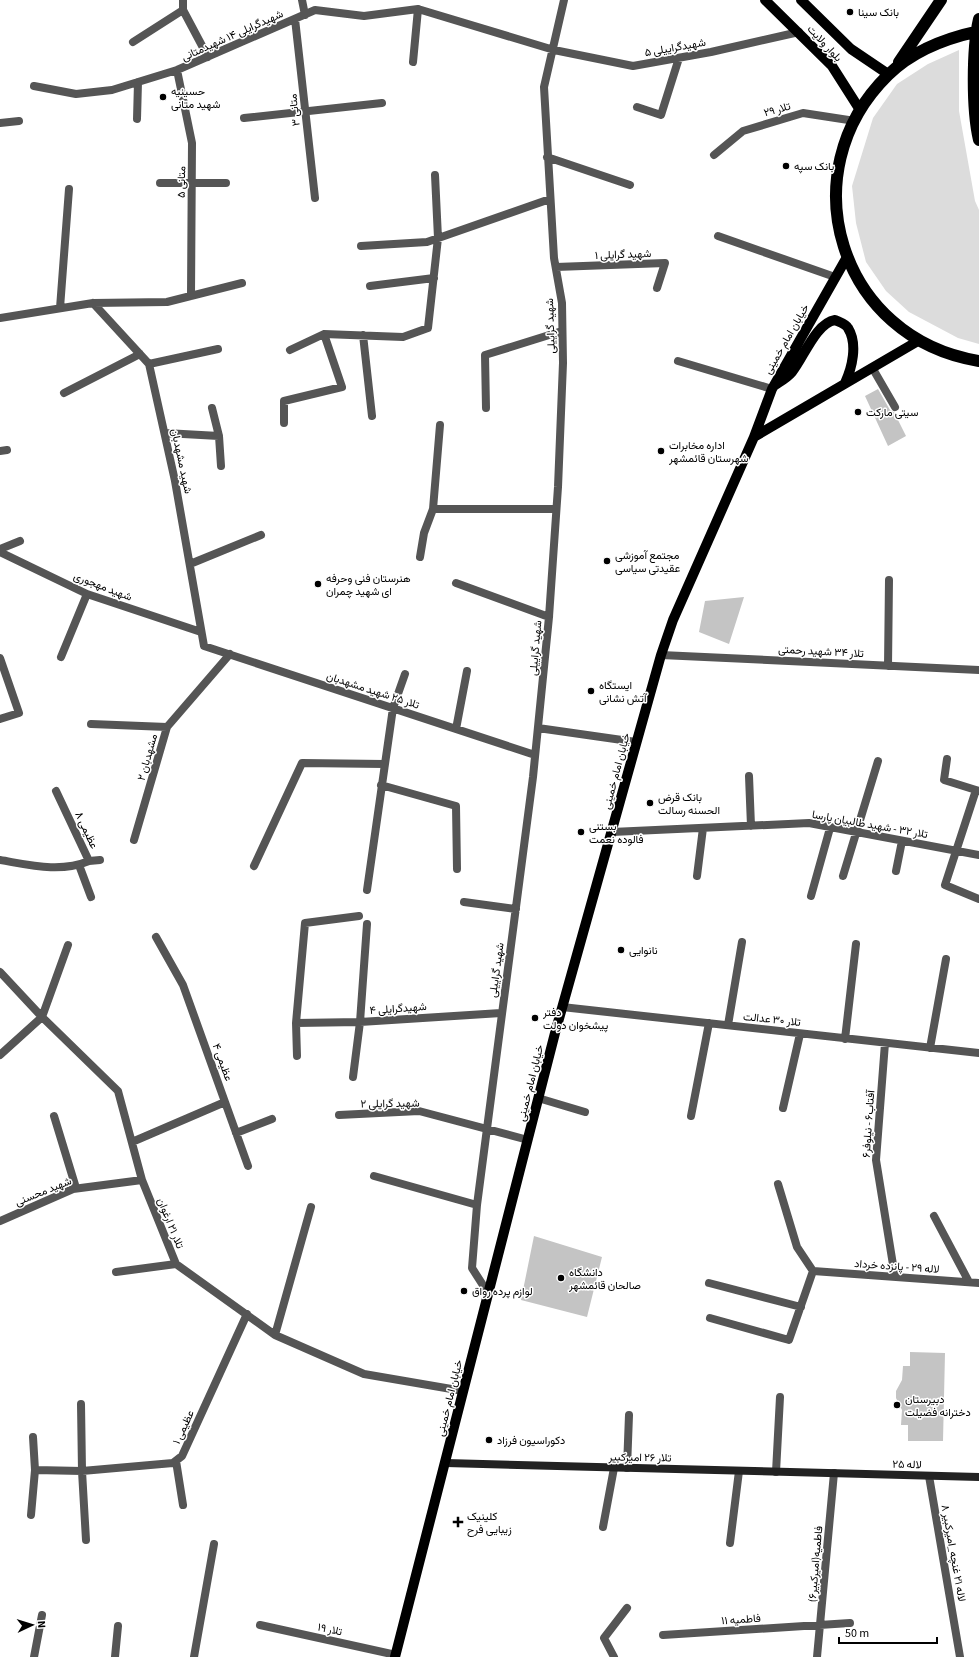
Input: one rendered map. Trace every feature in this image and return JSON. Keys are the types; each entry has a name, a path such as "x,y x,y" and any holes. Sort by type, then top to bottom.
{"highway":[{"path":"940,0 891,72 860,110 843,146 836,180 838,226 847,257 862,287 885,315 918,341 956,357 979,361"},
{"path":"979,19 975,36 975,124 979,140"},
{"path":"891,72 921,50 957,35 979,31"}],"main road":[{"name":"بلوار ولایت","path":"765,0 832,66 860,110"},
{"name":"بلوار ولایت","path":"801,0 851,49 891,72"},
{"name":"خیابان امام خمینی","path":"396,1656 562,1007 661,655 673,620 754,437 773,387 847,257"},
{"path":"773,387 786,379 826,324 835,320 848,328 853,352 851,370 844,383"},
{"path":"754,437 918,341"},
{"name":"تلار ۲۶ امیرکبیر","path":"446,1464 834,1473"},
{"name":"لاله ۲۵","path":"834,1473 979,1477"}],"street":[{"path":"183,0 183,10 208,57"},
{"path":"302,0 305,15"},
{"name":"شهید گراییلی","path":"488,1293 472,1268 477,1205 488,1131 501,1013 516,909 535,755 549,617 556,509 563,364 562,303 556,267 550,200 544,87 554,50 564,0"},
{"path":"413,62 418,9"},
{"name":"شهیدگرایلی ۱۴ شهیدمتانی","path":"34,86 76,94 112,90 177,70 315,10 364,16 418,9 554,50"},
{"path":"133,42 183,10"},
{"name":"متانی ۳","path":"295,19 315,198"},
{"name":"شهیدگراییلی ۵","path":"554,50 633,66 799,32"},
{"path":"637,107 661,115 678,58"},
{"name":"متانی ۵","path":"177,70 192,143 191,296"},
{"path":"137,119 138,82"},
{"path":"244,118 382,104"},
{"name":"تلار ۲۹","path":"714,155 743,131 803,113 855,121"},
{"path":"0,123 19,121"},
{"path":"547,158 630,185"},
{"path":"290,350 324,334 403,337 428,328 438,238 435,175"},
{"path":"160,183 226,183"},
{"path":"60,308 69,189"},
{"path":"361,246 427,242 550,200"},
{"path":"718,236 835,277"},
{"name":"شهید گرایلی ۱","path":"556,267 665,263 657,288"},
{"path":"370,286 434,278"},
{"path":"0,318 93,303 167,302 242,282"},
{"name":"شهید مشهدبان","path":"93,303 149,364 175,481 204,646"},
{"path":"486,408 485,355 562,331"},
{"path":"284,423 284,401 342,387 324,334"},
{"path":"363,335 372,416"},
{"path":"149,364 218,349"},
{"path":"64,393 140,354"},
{"path":"678,361 773,387"},
{"path":"873,368 895,407"},
{"path":"212,408 219,436 221,466"},
{"path":"420,557 424,533 433,510 440,425"},
{"path":"165,433 219,436"},
{"path":"433,510 556,509"},
{"path":"190,564 262,536"},
{"path":"0,549 20,541"},
{"name":"شهید مهجوری","path":"0,552 87,594 201,632"},
{"path":"888,666 889,580"},
{"path":"456,584 549,617"},
{"path":"61,657 87,594"},
{"name":"تلار ۲۵ شهید مشهدبان","path":"204,646 535,755"},
{"name":"مشهدبان ۲","path":"134,840 167,726 230,654"},
{"name":"تلار ۳۴ شهید رحمتی","path":"661,655 979,670"},
{"path":"0,658 19,713 0,719"},
{"path":"456,729 467,671"},
{"path":"367,890 392,708 405,674"},
{"path":"91,724 167,726"},
{"path":"538,728 636,742"},
{"path":"947,759 944,780 977,791 955,851 945,885 979,899"},
{"path":"843,876 878,761"},
{"path":"254,866 302,763 384,764"},
{"path":"749,776 751,826"},
{"path":"381,785 456,806 457,869"},
{"name":"عظیمی ۸","path":"0,860 47,868 79,865 89,861 56,791"},
{"name":"تلار ۳۲ - شهید طالبیان پارسا","path":"612,832 809,823 979,855"},
{"path":"697,876 703,828"},
{"path":"811,896 830,828"},
{"path":"896,871 902,841"},
{"path":"89,861 100,860"},
{"path":"79,865 90,897"},
{"path":"464,902 516,909"},
{"path":"297,1056 296,1023 305,922 359,916"},
{"path":"353,1077 360,1022 367,924"},
{"name":"عظیمی ۴","path":"156,937 183,986 248,1166"},
{"path":"728,1026 742,942"},
{"path":"845,1038 856,944"},
{"path":"0,1055 42,1017 68,945"},
{"path":"930,1048 946,959"},
{"name":"تلار ۲۱ ارغوان","path":"0,972 3,981 118,1091 142,1180 176,1264 275,1335 364,1374 463,1390"},
{"name":"تلار ۳۰ عدالت","path":"562,1007 979,1053"},
{"name":"شهیدگرایلی ۴","path":"296,1023 360,1022 501,1013"},
{"path":"691,1116 710,1023"},
{"path":"782,1108 800,1034"},
{"name":"آفتاب۶ - نیلوفر۶","path":"885,1043 876,1160 895,1277"},
{"path":"538,1098 585,1112"},
{"path":"132,1142 225,1102"},
{"name":"شهید گرایلی ۲","path":"339,1115 418,1111 488,1131 528,1140"},
{"path":"54,1116 76,1188"},
{"path":"236,1133 272,1119"},
{"path":"374,1176 477,1205"},
{"name":"شهید محسنی","path":"0,1221 76,1188 142,1180"},
{"path":"710,1318 789,1340 812,1271 797,1247 778,1184"},
{"path":"275,1335 312,1207"},
{"path":"934,1216 969,1282"},
{"path":"116,1272 176,1264"},
{"name":"لاله ۲۹ - پانزده خرداد","path":"812,1271 979,1283"},
{"path":"709,1283 801,1307"},
{"name":"عظیمی ۱","path":"36,1470 82,1471 173,1463 176,1461 182,1456 247,1314"},
{"path":"776,1472 780,1397"},
{"path":"81,1404 82,1471 86,1540"},
{"path":"627,1468 629,1415"},
{"path":"31,1515 36,1470 33,1437"},
{"path":"176,1461 183,1505"},
{"path":"603,1527 614,1468"},
{"path":"730,1543 739,1471"},
{"name":"فاطمیه(امیرکبیر۶)","path":"817,1657 834,1473"},
{"name":"لاله ۲۱ غنچه_امیرکبیر ۸","path":"929,1476 960,1657"},
{"path":"194,1657 214,1544"},
{"path":"614,1657 604,1638 627,1608"},
{"path":"34,1657 42,1615"},
{"name":"فاطمیه ۱۱","path":"663,1635 850,1623"},
{"name":"تلار ۱۹","path":"260,1625 396,1656"},
{"path":"115,1657 118,1626"}],"shaded area":[{"path":"959,50 959,111 975,201 979,210 979,344 958,338 909,312 886,291 866,262 856,223 852,186 873,118 897,84 928,64"}],"building":[{"path":"878,389 890,410 894,412 906,436 888,446 865,396"},
{"path":"744,597 729,644 699,632 705,601"},
{"name":"دانشگاه صالحان قائمشهر","path":"534,1236 602,1257 587,1317 521,1300"},
{"path":"910,1352 945,1353 943,1441 908,1441 908,1425 901,1425 902,1410 896,1398 896,1391 902,1380 903,1366 910,1366"}],"place":[{"name":"بانک سینا","path":"850,12"},
{"name":"حسینیه شهید متانی","path":"163,97"},
{"name":"بانک سپه","path":"786,166"},
{"name":"سیتی مارکت","path":"858,412"},
{"name":"اداره مخابرات شهرستان قائمشهر","path":"661,451"},
{"name":"مجتمع آموزشی عقیدتی سیاسی","path":"607,561"},
{"name":"هنرستان فنی وحرفه ای شهید چمران","path":"318,584"},
{"name":"ایستگاه آتش نشانی","path":"591,691"},
{"name":"بانک قرض الحسنه رسالت","path":"650,803"},
{"name":"بستنی فالوده نعمت","path":"581,832"},
{"name":"نانوایی","path":"621,950"},
{"name":"دفتر پیشخوان دولت","path":"535,1018"},
{"name":"دانشگاه صالحان قائمشهر","path":"561,1278"},
{"name":"لوازم پرده رواق","path":"464,1291"},
{"name":"دبیرستان دخترانه فضیلت","path":"897,1405"},
{"name":"دکوراسیون فرزاد","path":"489,1440"},
{"name":"کلینیک زیبایی فرح","path":"458,1522"}]}
